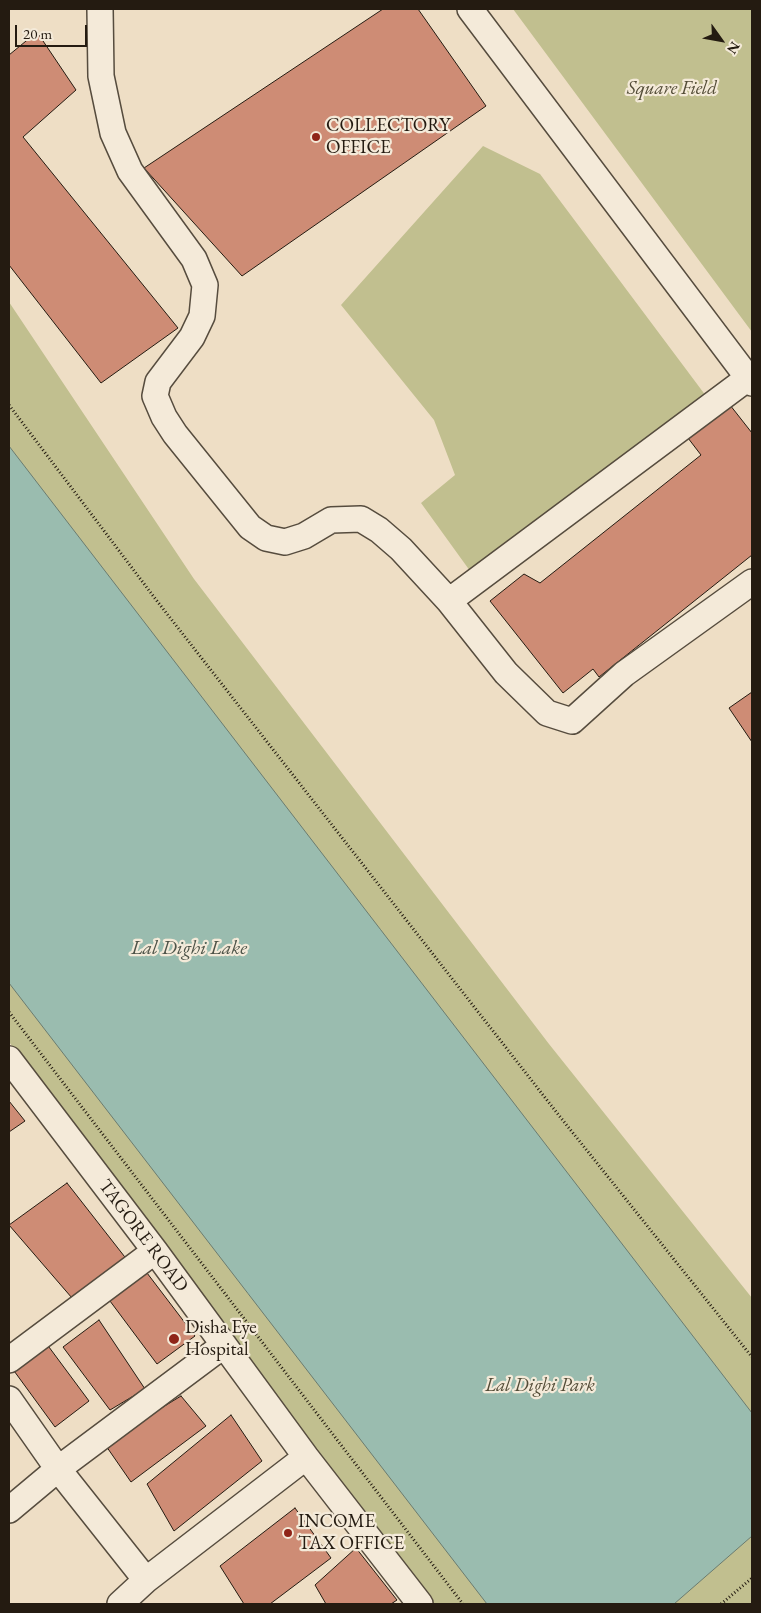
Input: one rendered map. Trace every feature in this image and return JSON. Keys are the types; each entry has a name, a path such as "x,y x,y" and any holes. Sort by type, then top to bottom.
{"street":[{"path":"100,9 101,76 113,133 130,171 194,259 205,285 202,316 192,337 158,382 155,396 164,417 250,526 266,538 285,542 304,536 331,520 361,519 379,530 401,549 450,601 506,674 547,713 572,721 624,674 752,582"},
{"path":"450,601 750,380 470,9"},
{"name":"TAGORE ROAD","path":"9,1059 155,1251 306,1457 420,1604"},
{"path":"9,1360 155,1251"},
{"path":"9,1510 58,1469 224,1345"},
{"path":"9,1399 58,1469 146,1580"},
{"path":"120,1604 146,1580 306,1457"}],"path":[{"path":"9,405 182,632 561,1118 752,1357"},
{"path":"9,1012 463,1604"},
{"path":"721,1604 752,1578"}],"green space":[{"name":"Square Field","path":"513,9 752,9 752,332"},
{"path":"483,146 540,174 709,400 478,582 421,503 455,475 434,420 341,305"},
{"name":"Lal Dighi Lake","path":"9,302 194,579 549,1044 752,1298 752,1604 433,1604 9,1042"}],"water":[{"name":"Lal Dighi Lake","path":"9,446 752,1413 752,1536 674,1604 487,1604 9,983"}],"building":[{"name":"COLLECTORY OFFICE","path":"383,9 418,9 486,106 242,276 144,168"},
{"path":"37,32 76,90 23,137 178,328 101,383 9,265 9,55"},
{"path":"730,405 752,433 752,555 599,677 593,669 563,693 490,601 524,574 540,583 701,455 688,438"},
{"path":"752,692 752,742 729,708"},
{"path":"9,1101 25,1121 9,1132"},
{"path":"67,1183 128,1261 72,1298 9,1225"},
{"path":"144,1269 195,1336 157,1364 107,1297"},
{"path":"99,1320 145,1389 110,1410 63,1347"},
{"path":"43,1339 89,1401 55,1427 9,1364"},
{"path":"181,1396 206,1426 131,1482 104,1443"},
{"path":"231,1415 262,1461 174,1531 147,1484"},
{"name":"INCOME TAX OFFICE","path":"295,1508 331,1558 270,1604 244,1604 220,1566"},
{"path":"356,1548 397,1600 391,1604 326,1604 315,1585"}],"place":[{"name":"COLLECTORY OFFICE","path":"316,137"},
{"name":"Disha Eye Hospital","path":"174,1339"},
{"name":"INCOME TAX OFFICE","path":"288,1533"}],"park label":[{"name":"Lal Dighi Park","path":"540,1386"}]}
